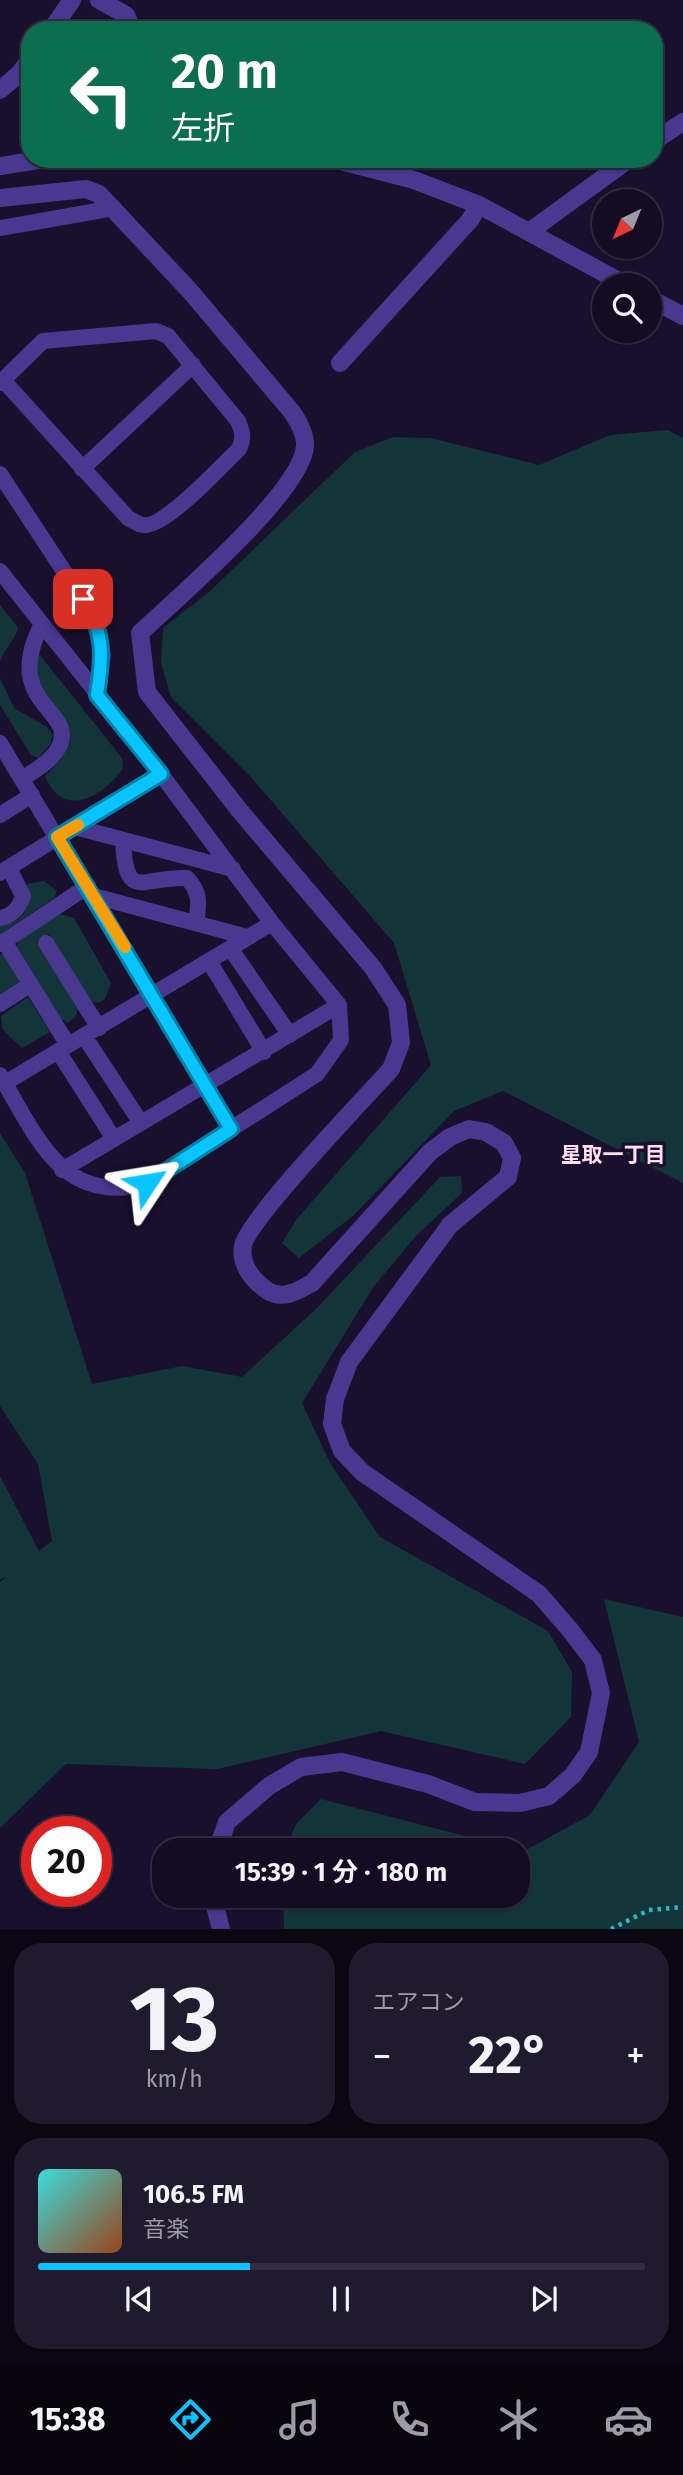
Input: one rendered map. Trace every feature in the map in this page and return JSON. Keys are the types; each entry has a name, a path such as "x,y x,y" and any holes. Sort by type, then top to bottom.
{"street":[{"path":"57,21 72,0"},
{"path":"99,0 126,15 128,21"},
{"path":"0,90 21,72"},
{"path":"663,135 683,122"},
{"path":"0,166 21,163"},
{"path":"368,168 414,180 479,205 604,273"},
{"path":"529,232 617,168"},
{"path":"0,198 86,189 99,194 292,412 301,428 305,446 299,465 251,527 140,633 147,692 240,811 373,968 397,1005 401,1043 391,1069 252,1228 243,1245 247,1271 270,1293 281,1296 297,1292 312,1283 430,1152 450,1137 469,1129 486,1132 504,1143 512,1158 508,1177 450,1225 349,1362 335,1399 332,1424 342,1451 362,1472 539,1594 593,1660 601,1693 589,1752 573,1776 549,1796 520,1803 475,1802 428,1784 342,1762 301,1767 269,1786 227,1822 221,1838"},
{"path":"340,363 470,219 479,205"},
{"path":"662,305 683,316"},
{"path":"215,1908 221,1929"}],"lane":[{"path":"0,228 114,208"},
{"path":"146,330 168,336 238,421 244,433 243,441 239,449 169,515 155,523 144,525 128,518 2,382 43,341 146,330"},
{"path":"82,469 193,365"},
{"path":"0,474 96,620 103,655 97,695"},
{"path":"1,574 161,774 272,923 340,1005 341,1040 317,1074 147,1183 123,1190 99,1187 62,1170 43,1146 2,1079 91,1032 272,923"},
{"path":"12,659 18,648 42,624"},
{"path":"20,701 53,723 61,735 60,745 54,754 22,779"},
{"path":"0,743 154,995 231,1129"},
{"path":"0,918 8,917 20,907 23,896 4,871 161,774"},
{"path":"0,815 32,795"},
{"path":"75,827 233,869"},
{"path":"123,840 124,868 130,878 139,883 187,878 200,899 196,923"},
{"path":"114,1139 31,984 2,943 91,891 247,937"},
{"path":"47,943 91,1032 141,1123"},
{"path":"230,948 290,1035"},
{"path":"209,961 264,1052"},
{"path":"0,1004 31,984"},
{"path":"62,1170 340,1005"}],"path":[{"path":"611,1929 649,1910 683,1907"}],"green space":[{"path":"668,430 683,438 683,1183 503,1091 454,1111 354,1215 299,1258 282,1243 296,1220 431,1065 394,943 250,776 171,697 161,663 163,628 209,592 355,452 393,437 430,438 539,465 610,435"},
{"path":"0,605 18,627 0,663"},
{"path":"35,649 122,758 123,769 114,779 83,800 72,801 62,797 45,776 65,753 70,735 66,723 29,690 22,674 26,652"},
{"path":"0,678 14,708 47,727 53,735 50,745 38,758 31,755 0,705"},
{"path":"44,881 57,891 54,898 0,934 0,925 15,921 25,912 27,884"},
{"path":"60,914 74,918 111,983 105,999 99,1003 90,1001 49,934 37,941 78,1009 75,1017 68,1023 58,1017 17,946 19,940"},
{"path":"3,953 20,981 0,994 0,955"},
{"path":"28,997 50,1032 22,1048 3,1030 1,1016"},
{"path":"0,1133 25,1173 92,1384 182,1366 242,1377 317,1308 440,1177 461,1176 462,1193 416,1236 374,1286 302,1403 330,1463 380,1537 548,1631 572,1672 571,1717 525,1764 381,1731 217,1769 66,1764 0,1828 0,1582 6,1577 0,1579 0,1476 39,1551 52,1541 38,1464 0,1406"},
{"path":"604,1599 683,1617 683,1929 284,1929 283,1908 530,1908 530,1848 590,1815 639,1742"},
{"path":"321,1799 473,1838 290,1838 296,1824"}],"slow traffic":[{"path":"78,825 57,837 125,947"}],"district":[{"name":"星取一丁目","path":"613,1155"}],"route":[{"path":"83,599 96,620 103,655 97,695 161,774 57,837 154,995 231,1129 147,1183"}]}
